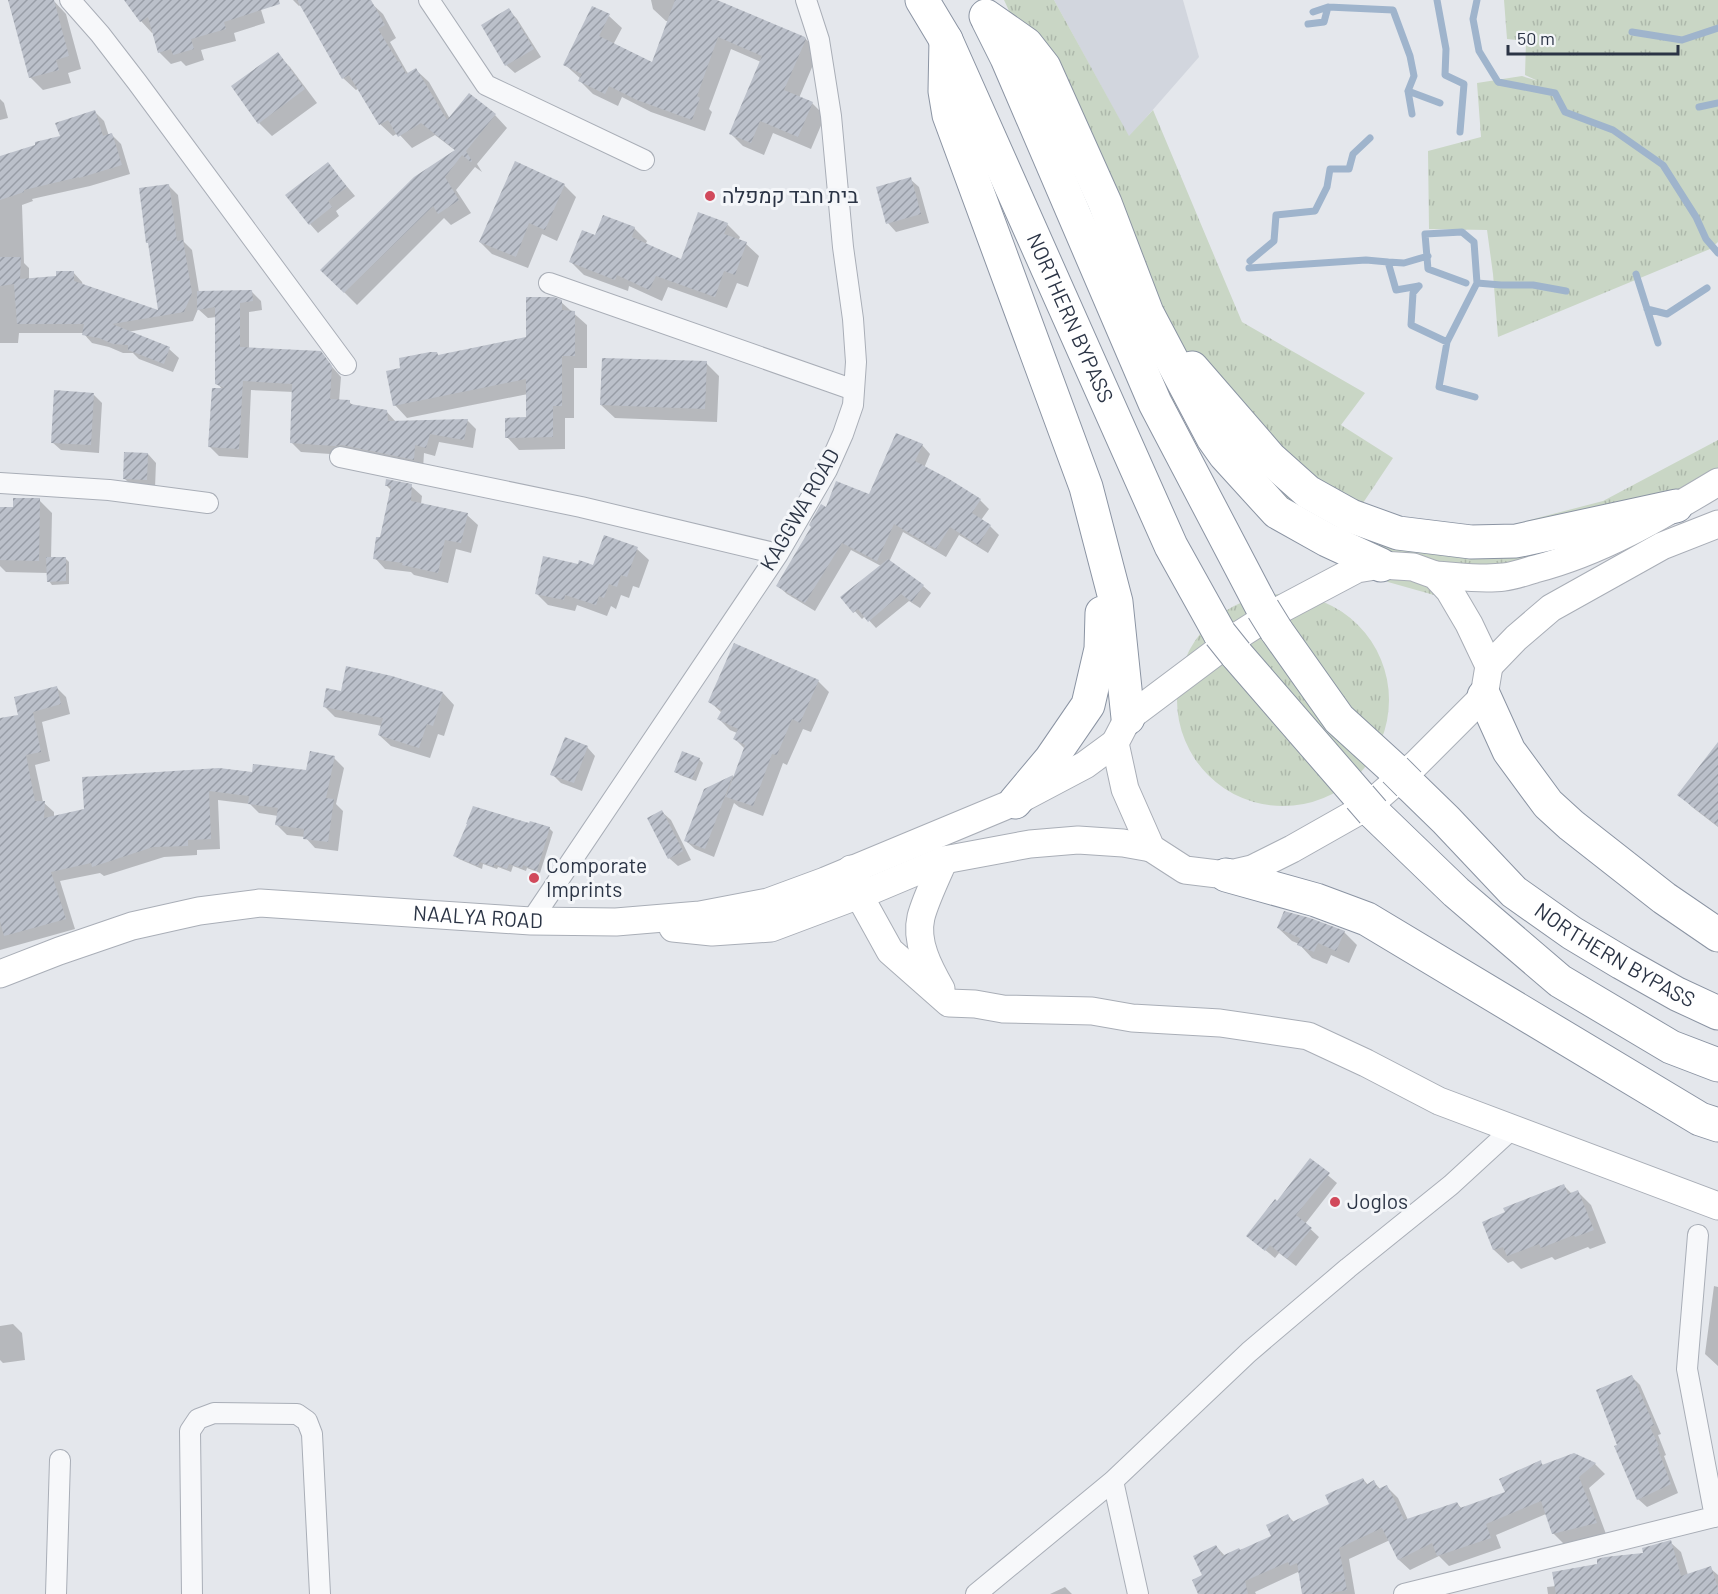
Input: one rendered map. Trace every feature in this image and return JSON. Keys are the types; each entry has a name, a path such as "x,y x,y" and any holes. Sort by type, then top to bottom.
{"highway":[{"name":"NORTHERN BYPASS","path":"922,0 946,40 1171,546 1228,644 1367,805 1456,892 1560,981 1671,1047 1718,1065"},
{"name":"NORTHERN BYPASS","path":"982,8 1007,58 1155,403 1269,620 1339,719 1446,820 1514,892 1602,951 1677,994 1718,1013"},
{"path":"982,8 1026,44 1044,68 1105,203 1147,313 1213,438 1225,455 1277,512 1327,540 1381,565"},
{"path":"946,40 945,91 949,115 1086,487 1116,602 1122,731"},
{"path":"1147,313 1211,392 1270,458 1308,492 1351,516 1398,533 1471,542 1516,541 1676,506"},
{"path":"1015,802 1051,759 1088,705 1101,649 1104,555"},
{"path":"1486,681 1509,751 1548,804 1571,825 1664,898 1718,935"},
{"path":"1226,875 1316,900 1367,919 1700,1119 1718,1125"}],"main road":[{"path":"855,882 950,829 1015,802 1085,765 1122,731 1236,637 1272,614 1357,569 1381,565 1413,567 1434,575 1504,577 1589,552 1624,536 1718,483"},
{"path":"855,882 944,860 1030,844 1078,840 1123,843 1151,848 1185,870 1226,875 1252,869 1368,806 1416,764 1486,681 1516,638 1551,608 1662,546 1718,524"},
{"path":"1434,575 1449,590 1469,624 1486,681"},
{"path":"1122,731 1127,796 1151,848"},
{"path":"944,860 921,918 921,939 927,966 949,1003"},
{"path":"855,882 890,951 949,1003 975,1004 1003,1009 1092,1011 1132,1018 1220,1023 1308,1036 1439,1101 1718,1206"},
{"name":"NAALYA ROAD","path":"0,974 132,926 199,911 260,903 531,921 616,922 712,932 771,928 855,882"}],"street":[{"path":"70,0 137,82 346,365"},
{"path":"429,0 486,85 644,160"},
{"name":"KAGGWA ROAD","path":"531,921 778,554 827,470 853,405 856,362 853,319 843,247 831,116 819,40 806,0"},
{"path":"549,283 854,390"},
{"path":"340,457 581,507 778,554"},
{"path":"0,483 109,490 208,503"},
{"path":"976,1594 1113,1481 1249,1352 1451,1185 1512,1129"},
{"path":"1404,1594 1434,1591 1716,1516 1688,1370 1698,1235"},
{"path":"192,1594 190,1431 198,1419 214,1413 297,1414 307,1420 312,1434 320,1594"},
{"path":"56,1594 60,1461"},
{"path":"1113,1481 1138,1594"}],"shaded area":[{"path":"1054,0 1183,0 1199,57 1129,137"}],"green space":[{"path":"1004,0 1054,0 1129,136 1153,110 1242,322 1365,393 1341,425 1393,458 1363,503 1439,530 1499,528 1603,501 1718,440 1718,493 1434,595 1388,582 1356,557 1224,470 1173,401 1040,78"},
{"path":"1504,0 1718,0 1718,242 1710,249 1498,337 1487,230 1429,229 1428,151 1481,137 1477,83 1522,76 1538,81 1525,75 1526,41 1507,39"},
{"path":"1273,594 1293,594 1314,598 1333,606 1358,625 1371,641 1381,659 1387,679 1389,700 1387,721 1381,741 1371,759 1358,775 1333,794 1314,802 1293,806 1273,806 1252,802 1233,794 1201,767 1189,750 1181,731 1177,710 1177,690 1181,669 1189,650 1216,618 1233,606 1252,598"}],"building":[{"path":"8,0 54,0 69,56 56,60 59,70 29,78"},
{"path":"124,0 279,0 280,4 224,22 226,29 191,39 194,49 173,55 171,49 158,53 148,17 140,22"},
{"path":"297,0 371,0 385,25 378,29 398,62 406,74 416,68 447,120 469,93 496,114 466,151 472,161 462,155 445,177 459,200 438,214 433,206 344,293 320,270 414,177 455,150 421,123 398,137 388,120 379,125 349,75 342,79"},
{"path":"675,0 717,0 805,37 784,90 813,102 798,137 760,121 751,143 729,134 762,56 718,37 697,96 700,98 692,120 637,100 609,86 605,94 578,81 582,74 563,65 592,6 610,14 599,36 652,62"},
{"path":"509,8 534,49 505,66 481,25"},
{"path":"278,52 305,89 258,124 231,86"},
{"path":"95,110 103,136 112,133 122,165 79,178 24,190 24,192 0,200 0,156 35,145 35,142 60,136 55,123"},
{"path":"515,161 565,184 545,230 529,223 516,257 479,242"},
{"path":"328,162 347,187 328,201 332,207 309,225 285,195"},
{"path":"911,177 921,214 886,224 876,187"},
{"path":"169,184 177,241 183,240 192,293 184,312 112,324 170,347 164,364 128,350 128,345 113,344 99,338 82,335 84,324 17,324 14,284 0,286 0,257 21,257 20,279 56,276 56,271 74,271 74,281 158,310 139,188"},
{"path":"698,212 728,223 724,234 747,242 735,275 724,271 715,297 656,276 649,290 617,275 615,280 569,262 582,230 595,235 603,215 635,227 632,237 681,259"},
{"path":"252,290 253,301 240,303 240,347 321,351 332,366 330,399 350,400 350,404 387,410 388,421 468,419 464,440 430,434 426,448 415,445 414,460 342,445 290,443 292,384 243,381 239,449 208,447 212,388 225,388 215,384 215,307 197,310 197,291"},
{"path":"526,297 554,297 562,300 562,310 575,311 575,356 562,356 562,406 553,406 553,437 505,438 505,418 526,417 526,379 393,406 386,371 400,368 399,358 430,352 437,352 438,355 526,337"},
{"path":"602,358 707,361 705,409 600,405"},
{"path":"54,390 94,393 91,445 51,443"},
{"path":"896,433 923,444 915,461 981,499 972,513 991,525 978,545 950,527 936,549 894,524 877,561 842,543 805,603 776,586 811,527 809,525 821,504 826,507 836,481 869,494"},
{"path":"124,452 148,453 147,480 123,479"},
{"path":"386,479 412,484 411,501 468,513 461,543 445,540 438,573 402,565 403,563 373,559 376,537 380,537 391,486 385,486"},
{"path":"13,498 40,498 39,561 0,560 0,507 13,507"},
{"path":"604,535 638,547 627,577 621,575 617,587 609,584 604,598 599,596 596,605 565,595 564,600 535,594 543,556 578,564 579,560 593,565"},
{"path":"46,557 66,557 66,581 47,582"},
{"path":"888,559 924,585 912,602 901,594 868,622 858,609 853,613 840,597"},
{"path":"734,643 819,680 800,723 792,719 777,755 772,754 753,806 726,797 745,745 733,739 738,729 717,719 722,710 708,702"},
{"path":"346,666 392,676 443,692 433,726 427,724 419,748 378,735 383,718 323,707 326,688 341,691"},
{"path":"57,686 61,704 33,712 41,752 26,755 35,801 45,801 44,818 84,809 82,777 219,768 252,772 253,764 306,770 310,751 335,756 326,798 334,799 328,842 303,839 304,829 275,825 278,808 248,804 249,796 209,791 211,839 188,840 188,846 153,847 92,867 91,863 51,872 66,919 4,936 0,921 0,718 18,715 14,697"},
{"path":"565,737 588,746 574,783 550,775"},
{"path":"1718,742 1718,826 1677,795"},
{"path":"682,751 700,758 692,779 674,772"},
{"path":"733,775 705,849 684,841 704,789"},
{"path":"473,806 550,827 537,871 523,865 522,868 509,864 507,869 480,862 478,866 453,856"},
{"path":"662,810 683,851 668,859 647,818"},
{"path":"1284,911 1345,931 1336,951 1318,943 1314,952 1297,945 1300,938 1277,928"},
{"path":"1310,1158 1330,1173 1296,1215 1312,1228 1287,1259 1270,1245 1265,1251 1246,1236"},
{"path":"1564,1184 1568,1194 1578,1190 1594,1230 1541,1248 1539,1244 1507,1256 1503,1247 1493,1250 1482,1222 1505,1212 1503,1208"},
{"path":"1632,1375 1654,1425 1650,1427 1659,1446 1657,1447 1671,1484 1637,1500 1614,1446 1617,1445 1596,1390"},
{"path":"1574,1453 1596,1463 1579,1477 1597,1523 1552,1534 1541,1501 1486,1524 1491,1538 1437,1556 1432,1543 1398,1560 1382,1528 1339,1548 1347,1590 1326,1594 1302,1594 1297,1563 1290,1566 1288,1562 1245,1581 1248,1594 1198,1594 1192,1580 1202,1575 1193,1556 1216,1545 1222,1556 1271,1536 1266,1525 1288,1514 1292,1522 1329,1504 1325,1495 1363,1478 1366,1485 1374,1480 1378,1489 1387,1485 1404,1520 1457,1502 1460,1508 1505,1492 1499,1479 1541,1460 1542,1465"},
{"path":"1671,1540 1681,1576 1711,1566 1718,1594 1556,1594 1552,1572 1597,1564 1597,1559 1605,1557 1643,1553 1642,1548"}],"waterway":[{"path":"1437,0 1446,49 1445,75 1464,84 1460,132"},
{"path":"1477,0 1473,19 1479,51 1498,82 1555,93 1565,112 1613,130 1663,165 1696,217 1706,239 1718,253"},
{"path":"1313,12 1328,7 1393,10 1410,56 1414,76 1408,91 1412,114"},
{"path":"1308,24 1324,22 1328,7"},
{"path":"1632,32 1682,40 1718,28"},
{"path":"1408,91 1440,103"},
{"path":"1699,107 1718,103"},
{"path":"1250,261 1274,241 1276,215 1315,211 1327,187 1330,169 1349,169 1353,154 1370,138"},
{"path":"1466,283 1428,269 1425,234 1462,232 1474,242 1477,283 1447,342 1439,387 1475,397"},
{"path":"1388,262 1404,263 1428,256"},
{"path":"1249,268 1366,260 1388,262 1396,290 1419,286"},
{"path":"1636,274 1658,343"},
{"path":"1477,283 1533,285 1566,291"},
{"path":"1419,286 1413,293 1411,325 1447,342"},
{"path":"1647,309 1667,314 1707,288"}],"place":[{"name":"בית חבד קמפלה","path":"710,196"},
{"name":"Comporate Imprints","path":"534,878"},
{"name":"Joglos","path":"1335,1202"}]}
